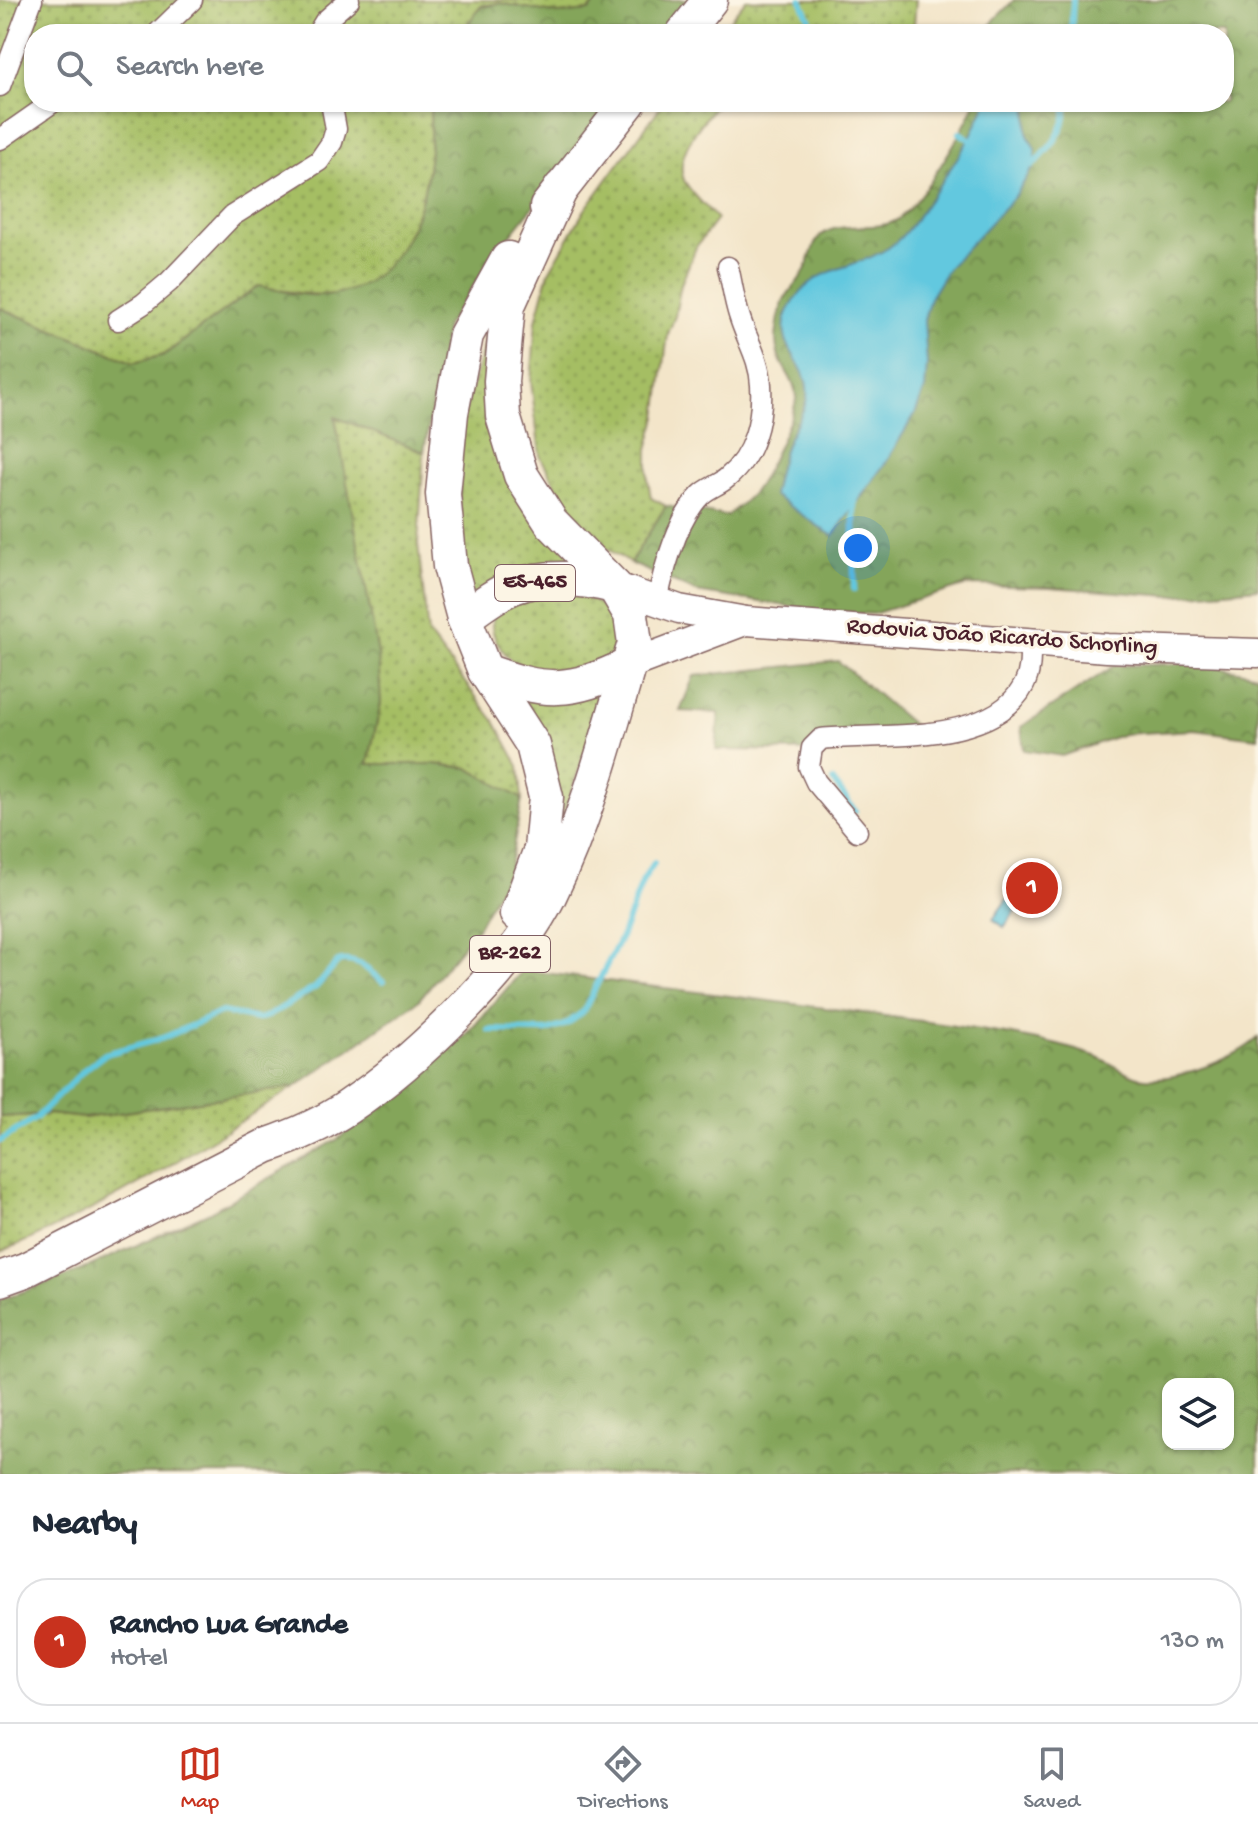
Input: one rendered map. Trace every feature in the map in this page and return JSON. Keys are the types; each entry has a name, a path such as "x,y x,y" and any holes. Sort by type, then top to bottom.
{"highway":[{"path":"691,24 710,0"},
{"name":"BR-262","path":"266,1146 424,1026 504,937 523,902 541,849 546,797 533,745 485,671 464,618 450,566 443,494 451,413 466,335 500,269 621,112"},
{"name":"BR-262","path":"0,1279 25,1270 266,1146 302,1133 348,1107 404,1064 470,1001 522,939 548,898 580,825 635,643 631,615 614,586 551,522 521,475 503,416 501,381 508,305 561,188"},
{"name":"ES-465","path":"464,618 514,586 548,580 589,580 614,586"},
{"name":"ES-465","path":"485,671 535,687 564,689 598,680 629,665"}],"main road":[{"name":"Rodovia João Ricardo Schorling","path":"614,586 679,609 746,621 1107,648 1258,653"},
{"name":"Rodovia João Ricardo Schorling","path":"629,665 746,621"}],"street":[{"path":"0,86 32,0"},
{"path":"167,24 192,0"},
{"path":"323,24 349,0"},
{"path":"0,139 39,112"},
{"path":"118,320 169,282 232,216 319,161 332,142 336,129 333,112"},
{"path":"657,601 665,568 686,516 701,494 724,481 742,465 754,442 761,387 759,367 739,317 728,267"},
{"path":"857,831 816,782 809,767 812,748 821,739 957,730 989,717 1011,702 1024,685 1030,668 1030,642"}],"green space":[{"path":"0,0 598,0 590,11 559,14 499,3 481,6 468,24 24,24 24,112 431,112 429,161 420,205 404,242 380,274 366,285 349,292 303,294 258,286 164,355 134,363 0,308"},
{"path":"598,0 698,0 679,24 468,24 481,7 499,3 559,14 589,11"},
{"path":"746,0 916,0 914,24 726,24"},
{"path":"1014,0 1258,0 1258,588 1170,596 1050,587 967,585 873,614 819,611 696,592 630,563 666,506 727,516 754,491 779,445 795,406 795,389 777,351 777,329 784,300 807,267 816,242 822,234 831,230 886,224 904,214 940,167 971,112 1234,112 1234,24 992,24"},
{"path":"431,112 608,112 495,255 446,326 424,452 335,417 378,654 381,703 368,764 434,764 468,768 522,799 509,871 477,928 418,1001 295,1087 84,1118 48,1114 0,1117 0,308 134,363 164,355 258,286 312,295 338,293 360,286 378,274 394,258 407,238 423,193 429,161"},
{"path":"657,112 711,112 686,149 682,170 691,190 717,219 696,247 681,284 668,334 657,417 648,449 651,498 666,506 630,563 606,548 572,514 540,456 531,381 536,321 549,272 584,211"},
{"path":"494,312 493,425 585,571 467,595 459,505 461,424"},
{"path":"335,416 424,452 418,544 428,634 496,723 519,766 522,799 468,768 434,764 367,764 381,703"},
{"path":"561,592 592,601 608,612 616,631 614,649 603,665 524,674 506,655 494,635 492,625 495,615 503,605 517,597"},
{"path":"838,661 914,726 820,751 716,750 719,713 680,711 694,676"},
{"path":"1200,663 1258,675 1258,738 1194,730 1124,734 1062,756 1024,750 1021,727 1114,666"},
{"path":"609,692 533,899 547,740 523,697"},
{"path":"523,970 829,1008 1012,1035 1085,1053 1145,1078 1172,1076 1204,1067 1235,1054 1258,1038 1258,1474 0,1474 0,1300 75,1273 208,1213 338,1139 467,1034"},
{"path":"295,1087 114,1197 0,1252 0,1117 48,1114 84,1118"}],"water":[{"path":"982,112 1028,112 1027,133 1035,149 1036,163 1015,196 949,267 930,298 924,320 925,389 915,414 886,462 833,536 773,495 785,448 807,397 803,374 787,343 785,320 791,306 811,282 874,256 901,237 917,218 975,128"},
{"path":"1016,887 1027,895 1004,927 993,919"}],"waterway":[{"path":"801,0 811,24"},
{"path":"1072,24 1073,0"},
{"path":"1032,166 1057,137 1066,112"},
{"path":"960,133 975,143"},
{"path":"854,501 854,589"},
{"path":"833,781 855,811"},
{"path":"489,1030 547,1031 567,1024 583,1012 622,935 643,880 654,863"},
{"path":"0,1141 36,1118 85,1069 105,1054 163,1038 222,1012 258,1019 268,1016 316,987 338,962 357,963 383,982"}],"place":[{"name":"Rancho Lua Grande","path":"1032,888"}]}
